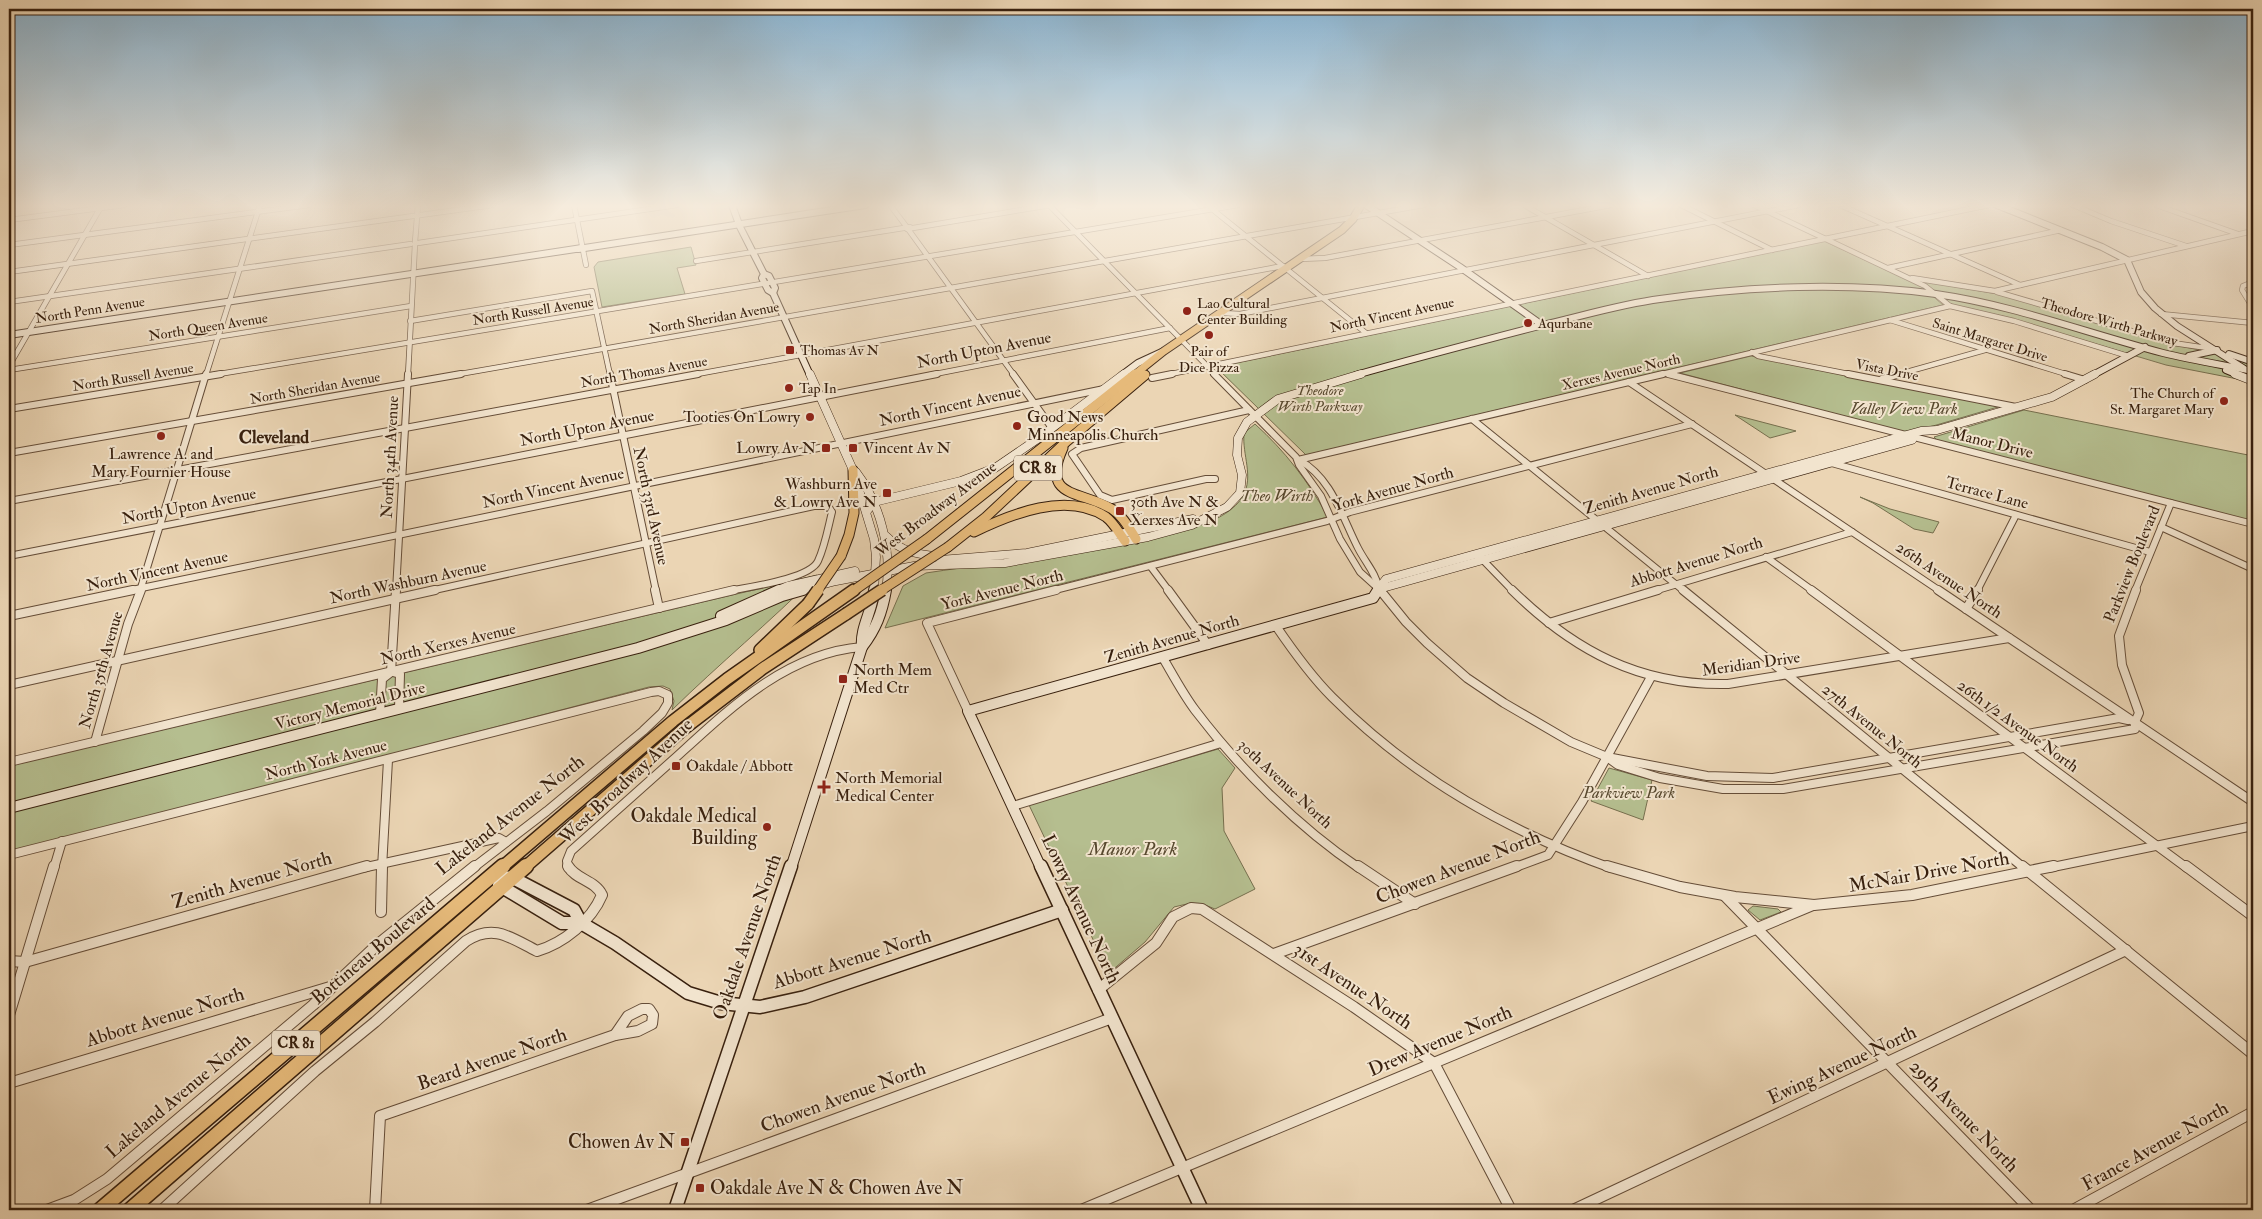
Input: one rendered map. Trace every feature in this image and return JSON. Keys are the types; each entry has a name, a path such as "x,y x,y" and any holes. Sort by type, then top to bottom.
{"main road":[{"name":"West Broadway Avenue","path":"672,721 927,539 1169,349 1284,267 1294,262"},
{"name":"West Broadway Avenue","path":"671,741 720,700 762,669 952,544 986,517 1067,441 1172,353 1169,349"},
{"path":"1067,441 1054,467 1056,477 1061,484 1077,496 1114,510 1134,535"},
{"path":"701,699 757,652 808,604 826,580 848,541 854,512 855,498 852,479 854,470"},
{"path":"952,544 985,526 1007,518 1057,506 1081,507 1097,512 1113,523 1122,537"},
{"name":"Bottineau Boulevard","path":"100,1210 672,721"},
{"name":"Bottineau Boulevard","path":"130,1210 671,741"}],"street":[{"path":"9,272 82,262"},
{"name":"North 35th Avenue","path":"95,742 118,660 240,262"},
{"path":"9,302 281,262"},
{"name":"North 34th Avenue","path":"391,672 400,534 413,262"},
{"name":"North Penn Avenue","path":"9,335 488,262"},
{"path":"758,262 764,274 762,278 768,283 768,290 772,293 854,470"},
{"name":"North Russell Avenue","path":"9,410 893,262"},
{"path":"932,262 1052,428"},
{"name":"North Sheridan Avenue","path":"9,453 1099,262"},
{"path":"1105,262 1298,460 1306,463 1319,476 1332,495 1361,553 1378,578 1379,589"},
{"path":"1278,262 1366,333"},
{"path":"1451,262 1545,325"},
{"path":"1222,312 1240,314 1506,262"},
{"path":"1623,262 1648,276"},
{"name":"North Vincent Avenue","path":"1152,378 1715,262"},
{"path":"1875,262 1925,286 1950,306 2014,320 2128,356"},
{"path":"1888,268 1916,262"},
{"path":"1968,262 2021,286"},
{"path":"1995,291 2119,262"},
{"path":"2128,262 2141,292 2161,314 2251,372"},
{"path":"9,366 67,264"},
{"name":"North Thomas Avenue","path":"9,501 1284,267"},
{"path":"1908,278 1995,291 2173,343 2214,349 2253,361"},
{"path":"2253,282 2243,286 2242,290 2253,308"},
{"name":"Theodore Wirth Parkway","path":"887,569 970,558 1027,553 1134,535 1215,514 1226,507 1240,493 1242,475 1237,455 1238,438 1252,412 1278,399 1311,388 1545,325 1658,299 1741,289 1816,287 1935,294 2012,309 2181,357 2251,372"},
{"name":"North 33rd Avenue","path":"410,321 592,291 659,608"},
{"name":"North Queen Avenue","path":"9,370 411,306"},
{"name":"Xerxes Avenue North","path":"1298,460 1950,306"},
{"path":"2161,314 2253,323"},
{"name":"Saint Margaret Drive","path":"1889,320 2085,380"},
{"name":"North Upton Avenue","path":"9,556 1170,328"},
{"name":"Zenith Avenue North","path":"1601,523 1682,496 1764,473 1907,435 1937,430 2052,397 2145,347"},
{"name":"West Broadway Avenue","path":"874,502 978,475 1004,463 1138,363 1169,349"},
{"path":"2181,357 2202,354 2214,349"},
{"path":"1879,379 1985,350"},
{"name":"Vista Drive","path":"1752,352 1758,356 2018,407"},
{"path":"2202,362 2253,381"},
{"name":"Manor Drive","path":"1665,373 2253,524"},
{"name":"26th Avenue North","path":"1629,382 2253,802"},
{"name":"North Vincent Avenue","path":"9,616 1104,389"},
{"path":"1215,479 1112,500 1100,495 1072,454 1081,448 1252,412"},
{"name":"27th Avenue North","path":"1472,419 2253,1054"},
{"name":"York Avenue North","path":"927,623 1152,567 1342,515 1692,424"},
{"name":"Zenith Avenue North","path":"968,711 1373,598 1379,589 1479,557 1601,523 1690,502 1773,479 1919,438 1937,430"},
{"name":"Terrace Lane","path":"1818,459 2150,552"},
{"path":"1298,460 1299,465 1316,487 1333,519 1340,539 1360,572 1379,589 1418,634 1476,685 1537,724 1570,742 1607,757 1618,766 1660,778 1715,788 1754,791 1783,790 2135,729 2135,722 2118,718 1799,775 1746,780 1688,774 1621,757 1607,757"},
{"name":"Oakdale Avenue North","path":"854,470 874,502 886,536 887,569 880,619 871,640 862,647"},
{"name":"Oakdale Avenue North","path":"675,1210 796,852 862,647 861,637 874,598 874,539 854,470"},
{"path":"1682,496 1690,502"},
{"path":"867,511 874,502"},
{"name":"Parkview Boulevard","path":"2135,722 2139,713 2122,665 2119,636 2150,552 2171,503"},
{"name":"North Washburn Avenue","path":"9,685 814,506"},
{"name":"North Xerxes Avenue","path":"9,762 798,575 813,568 818,562 832,512 828,506 814,506"},
{"path":"1966,609 1972,603 2016,515"},
{"path":"2161,527 2253,569"},
{"name":"Abbott Avenue North","path":"1549,623 1852,532"},
{"path":"886,536 894,546 916,553 970,558"},
{"name":"Theodore Wirth Parkway","path":"887,569 914,566 1006,563 1122,537"},
{"name":"Meridian Drive","path":"1479,557 1549,623 1601,655 1651,677 1688,685 1709,686 2009,638"},
{"name":"26th 1/2 Avenue North","path":"1766,557 2253,916"},
{"path":"1152,567 1208,645"},
{"name":"Victory Memorial Drive","path":"9,808 638,648 726,620 782,596 887,569"},
{"name":"Lowry Avenue North","path":"927,623 1202,1210"},
{"name":"McNair Drive North","path":"1276,626 1310,671 1333,697 1390,749 1472,804 1504,823 1555,846 1628,874 1725,896 1813,905 1870,901 1912,895 2253,826"},
{"name":"West Broadway Avenue","path":"162,1210 315,1071 375,1022 466,941 474,936 491,931 498,932 532,950 545,950 554,945 581,923 601,900 602,895 598,886 571,872 568,868 566,862 571,851 756,688 808,661 837,650 862,647"},
{"name":"30th Avenue North","path":"1163,658 1194,709 1221,743 1248,772 1316,835 1346,858 1415,904"},
{"name":"North 34th Avenue","path":"380,714 382,678 391,672 400,674 399,709"},
{"name":"Chowen Avenue North","path":"1274,954 1548,855 1607,757 1651,677"},
{"name":"Lakeland Avenue North","path":"47,1210 74,1200 108,1179 313,1005 377,945 446,888 546,811 662,713 668,703 668,695 659,691 651,692"},
{"name":"North York Avenue","path":"9,855 651,692"},
{"path":"1013,806 1221,743"},
{"path":"381,912 388,760"},
{"name":"Zenith Avenue North","path":"9,961 25,962 382,862 499,838 506,842"},
{"path":"9,1015 62,841"},
{"name":"Abbott Avenue North","path":"492,876 501,888 562,923 581,923"},
{"name":"Abbott Avenue North","path":"492,876 513,878 574,910 581,923 634,955 678,988 702,998 743,1006 760,1007 805,997 1062,910"},
{"name":"29th Avenue North","path":"1725,896 2031,1210"},
{"name":"Drew Avenue North","path":"1081,1210 1813,905"},
{"name":"31st Avenue North","path":"1098,990 1156,943 1173,917 1191,908 1202,909 1274,954 1434,1062 1511,1210"},
{"name":"Ewing Avenue North","path":"1573,1210 2126,950"},
{"name":"Abbott Avenue North","path":"9,1083 332,986"},
{"name":"Chowen Avenue North","path":"587,1210 1112,1018"},
{"name":"Beard Avenue North","path":"375,1210 380,1116 615,1035"},
{"name":"France Avenue North","path":"2074,1210 2253,1112"}],"green space":[{"path":"598,262 695,262 696,265 677,268 685,294 602,307 594,267"},
{"name":"Theodore Wirth Parkway","path":"1723,262 1869,262 1921,286 1943,305 1306,455 1216,367"},
{"path":"1916,280 1997,294 2175,345 2253,361 2253,382 2166,365 2002,316 1952,305 1932,289"},
{"name":"Valley View Park","path":"1751,356 1990,403 1998,407 1933,426 1903,432 1680,373"},
{"path":"2024,410 2253,456 2253,522 1938,441 1934,437"},
{"path":"1735,415 1796,431 1770,438"},
{"name":"Theo Wirth","path":"1255,424 1295,467 1328,517 885,628 903,586 926,573 1101,548 1170,533 1220,517 1231,510 1243,496 1248,481 1244,433"},
{"path":"1860,497 1890,509 1939,522 1933,533 1914,529"},
{"path":"817,575 672,710 674,701 670,689 663,686 649,687 9,854 9,766"},
{"name":"Manor Park","path":"1218,749 1235,768 1222,788 1224,831 1255,889 1215,909 1191,903 1174,907 1145,942 1109,973 1029,805"},
{"name":"Parkview Park","path":"1609,768 1652,780 1643,820 1591,801"},
{"path":"1753,906 1778,909 1781,912 1760,920 1748,910"}],"place":[{"name":"Lao Cultural Center Building","path":"1187,311"},
{"name":"Aqurbane","path":"1528,323"},
{"name":"Pair of Dice Pizza","path":"1209,335"},
{"name":"Thomas Av N","path":"790,350"},
{"name":"Tap In","path":"789,388"},
{"name":"The Church of St. Margaret Mary","path":"2224,401"},
{"name":"Tooties On Lowry","path":"810,417"},
{"name":"Good News Minneapolis Church","path":"1017,426"},
{"name":"Lawrence A. and Mary Fournier House","path":"161,436"},
{"name":"Lowry Av N","path":"826,448"},
{"name":"Vincent Av N","path":"853,448"},
{"name":"Washburn Ave & Lowry Ave N","path":"887,493"},
{"name":"30th Ave N & Xerxes Ave N","path":"1120,511"},
{"name":"North Mem Med Ctr","path":"843,679"},
{"name":"Oakdale / Abbott","path":"676,766"},
{"name":"North Memorial Medical Center","path":"824,787"},
{"name":"Oakdale Medical Building","path":"767,827"},
{"name":"Chowen Av N","path":"685,1142"},
{"name":"Oakdale Ave N & Chowen Ave N","path":"700,1188"}],"district":[{"name":"Cleveland","path":"274,437"}]}
